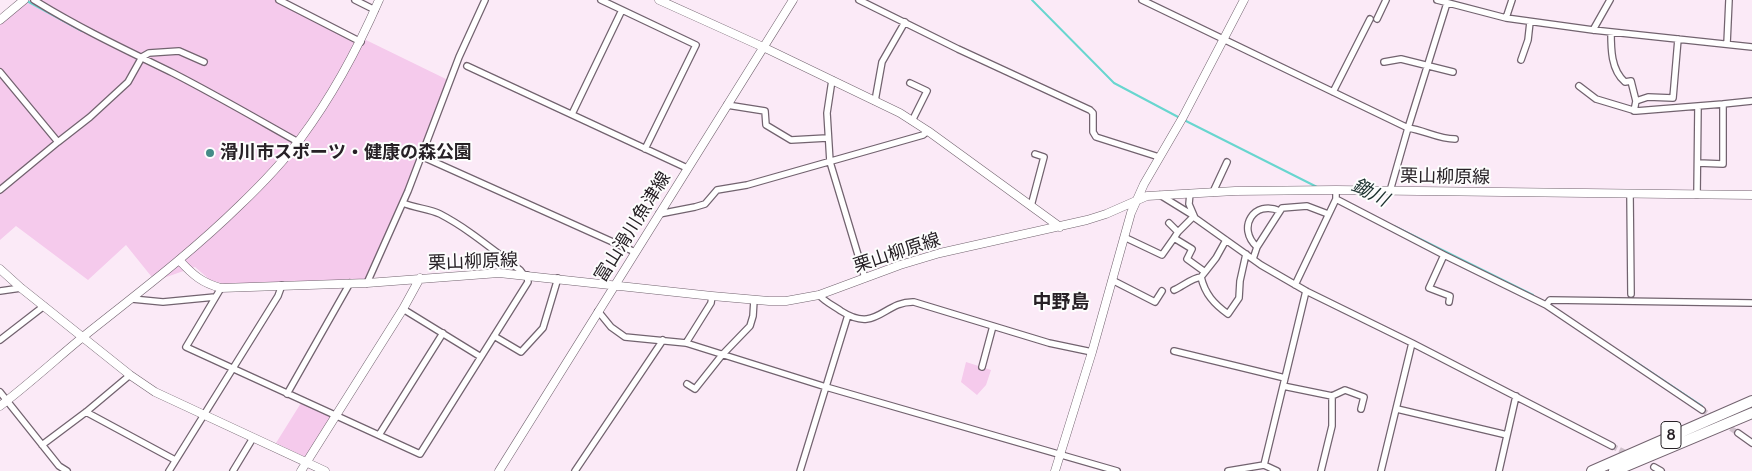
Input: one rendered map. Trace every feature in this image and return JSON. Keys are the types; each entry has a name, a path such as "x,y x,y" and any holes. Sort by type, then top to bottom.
{"highway":[{"name":"8","path":"1592,471 1752,401"},
{"name":"8","path":"1614,471 1752,413"}],"main road":[{"path":"0,20 24,0"},
{"path":"0,406 83,337 180,261 211,234 266,180 298,142 338,83 380,0"},
{"path":"661,0 832,80 912,121 1060,227"},
{"name":"富山滑川魚津線","path":"499,471 793,0"},
{"path":"1055,471 1136,200 1183,117 1244,0"},
{"name":"栗山柳原線","path":"180,261 190,272 206,284 221,288 367,283 499,272 712,296 786,301 819,295 900,265 940,253 1060,227 1106,214 1136,200 1159,194 1213,192 1336,194 1390,191 1752,195"},
{"path":"0,269 130,375 155,392 325,471"},
{"path":"301,471 403,309 420,278"}],"street":[{"path":"34,0 58,15 142,57 298,142"},
{"path":"279,0 360,42"},
{"path":"355,0 375,10"},
{"path":"367,283 403,203 459,57 485,0"},
{"path":"601,0 696,45 645,149"},
{"path":"859,0 1090,110 1093,113 1093,132 1096,137 1159,157"},
{"path":"1142,0 1408,128 1445,139 1455,139"},
{"path":"1333,92 1373,19 1386,0"},
{"path":"1438,0 1506,18 1530,22 1752,47"},
{"path":"1506,18 1512,0"},
{"path":"1592,30 1610,0"},
{"path":"1727,44 1729,0"},
{"path":"1390,191 1447,2"},
{"path":"572,114 622,10"},
{"path":"875,101 882,62 904,22"},
{"path":"1521,60 1528,40 1530,22"},
{"path":"1611,32 1612,55 1619,76 1625,82 1631,81 1636,101 1634,110"},
{"path":"1636,101 1648,97 1673,98 1678,39"},
{"path":"0,190 90,118 128,82 142,57 149,53 179,51 204,62"},
{"path":"1384,62 1401,59 1453,72"},
{"path":"467,66 687,168"},
{"path":"0,72 58,142"},
{"path":"832,80 827,113 827,138 830,162 865,278"},
{"path":"910,83 927,91 912,121"},
{"path":"1579,86 1596,99 1634,110 1752,101"},
{"path":"1698,163 1723,164 1723,104"},
{"path":"727,105 765,110 766,125 791,140 827,138"},
{"path":"1697,195 1698,106"},
{"path":"659,214 705,204 717,190 747,185 923,136 928,131"},
{"path":"1031,206 1044,157 1035,154"},
{"path":"421,156 634,252"},
{"path":"1213,192 1227,162"},
{"path":"1190,193 1190,204 1194,216"},
{"path":"1159,194 1194,216 1253,259 1295,285 1612,446"},
{"path":"1295,285 1336,194 1444,255 1546,306 1702,410"},
{"path":"1630,194 1631,294"},
{"path":"221,288 186,347 420,454 528,282 525,274 452,220 438,213 418,209 403,203"},
{"path":"1253,259 1257,247 1282,208 1307,206 1328,214"},
{"path":"1257,247 1248,236 1247,228 1253,214 1264,208 1274,208 1280,211"},
{"path":"1124,237 1162,255 1178,232 1194,216"},
{"path":"1169,223 1178,232"},
{"path":"1174,238 1192,249 1187,259 1203,274 1207,294 1216,306 1228,314 1239,298 1240,281 1246,254"},
{"path":"1174,290 1203,274 1216,258 1226,240"},
{"path":"1444,255 1429,288 1450,296 1449,302"},
{"path":"494,336 521,352 543,328 558,278"},
{"path":"1112,280 1155,302 1162,291"},
{"path":"287,394 350,283"},
{"path":"169,471 278,296 282,286"},
{"path":"0,291 21,288"},
{"path":"1264,465 1306,291"},
{"path":"819,295 858,320 867,320 905,302 914,302 1048,343 1092,352"},
{"path":"686,343 711,303 712,296"},
{"path":"132,299 163,302 215,297"},
{"path":"687,384 695,389 722,355 750,326 754,300"},
{"path":"1546,306 1550,300 1752,303"},
{"path":"0,340 44,306"},
{"path":"403,309 480,357"},
{"path":"598,311 611,327 624,337 686,343 826,387 1117,471"},
{"path":"800,471 848,315"},
{"path":"982,367 994,326"},
{"path":"379,435 443,333"},
{"path":"575,471 663,340"},
{"path":"1381,471 1412,343"},
{"path":"1174,351 1285,378"},
{"path":"42,444 86,412 130,375"},
{"path":"1283,386 1332,396 1345,390 1364,397 1361,409"},
{"path":"0,392 59,466 67,471"},
{"path":"1321,471 1332,426 1332,396"},
{"path":"1499,471 1516,396"},
{"path":"1397,409 1507,435"},
{"path":"86,412 175,460"},
{"path":"1738,433 1752,443"},
{"path":"233,471 253,438"},
{"path":"1228,471 1264,465 1277,471"},
{"path":"1654,468 1661,471"}],"shaded area":[{"name":"滑川市スポーツ・健康の森公園","path":"28,0 284,0 450,81 367,283 240,288 210,280 195,267 155,281 126,245 88,280 16,226 0,240 0,23"},
{"path":"966,362 991,370 986,385 977,395 961,382"},
{"path":"301,403 330,417 305,457 276,443"}],"waterway":[{"name":"鋤川","path":"1032,0 1114,83 1180,118"},
{"path":"27,1 82,31"},
{"name":"鋤川","path":"1184,120 1319,188"},
{"name":"鋤川","path":"1394,226 1533,295"},
{"name":"鋤川","path":"1627,356 1702,406"}],"tunnel":[{"path":"1702,410 1738,433"},
{"path":"1612,446 1630,455"}],"place":[{"name":"滑川市スポーツ・健康の森公園","path":"210,153"}],"district":[{"name":"中野島","path":"1061,302"}]}
